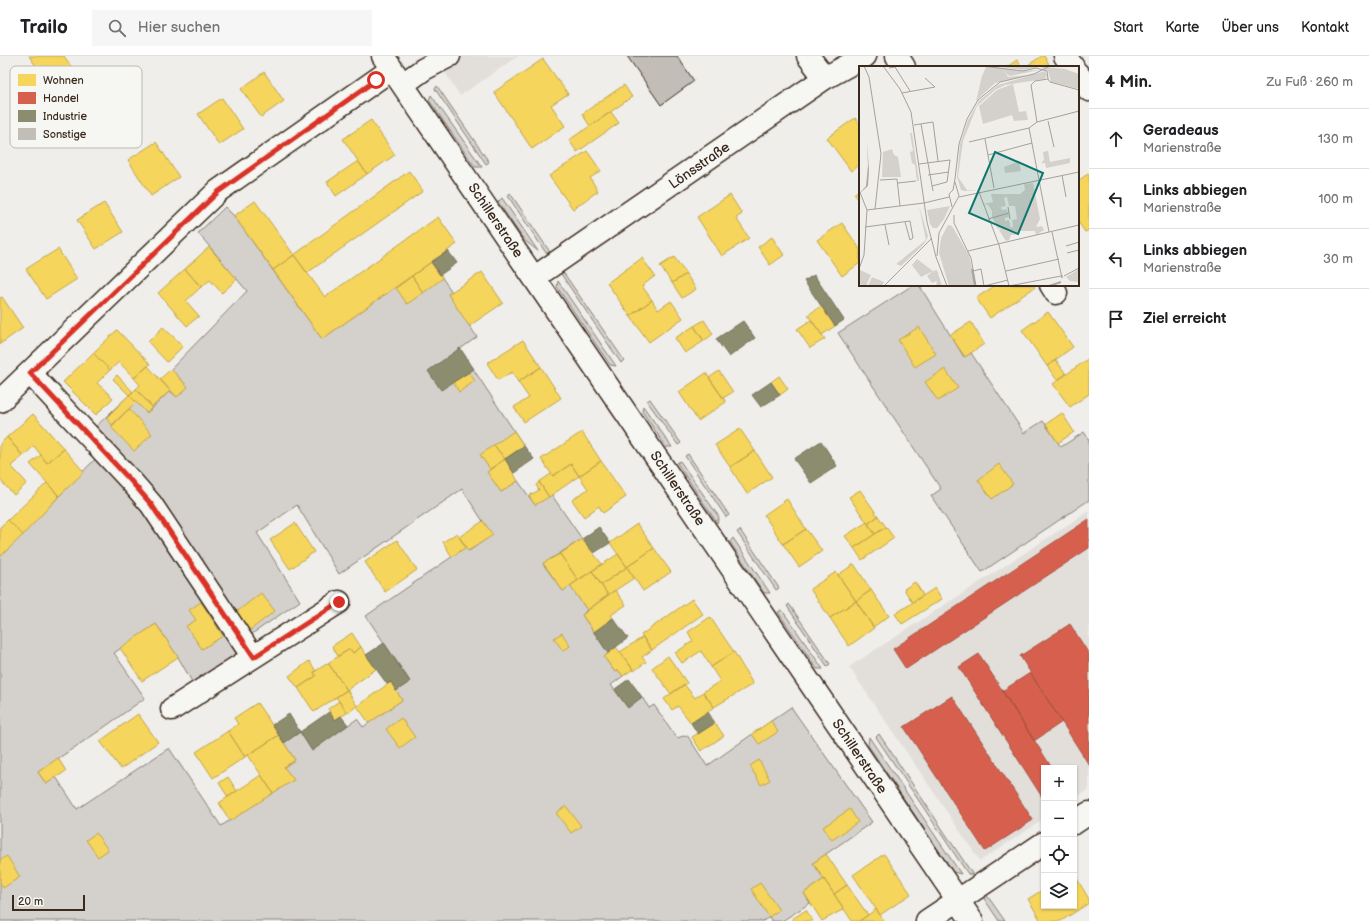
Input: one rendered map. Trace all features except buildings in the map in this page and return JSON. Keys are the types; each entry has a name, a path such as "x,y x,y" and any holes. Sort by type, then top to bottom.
{"street":[{"path":"0,401 218,192 393,70 424,69 449,56"},
{"path":"808,56 825,78"},
{"name":"Lönsstraße","path":"535,277 825,78 865,56"},
{"path":"897,56 903,66"},
{"path":"1065,56 1072,66"},
{"name":"Schillerstraße","path":"393,70 972,921"},
{"path":"1079,75 1089,90"},
{"path":"30,373 151,504 254,657"},
{"path":"172,709 339,602"},
{"path":"1077,822 1089,814"},
{"path":"927,921 1041,846"}],"shaded area":[{"path":"435,56 518,56 460,96"},
{"path":"437,86 489,162 486,164 435,89"},
{"path":"431,95 482,167 475,167 429,100"},
{"path":"510,193 550,252 546,253 508,196"},
{"path":"502,198 538,251 524,240 498,202"},
{"path":"225,207 234,216 322,339 431,262 452,292 448,294 477,337 460,349 524,446 488,472 501,492 518,481 535,505 551,494 582,539 543,564 563,591 570,586 587,610 582,615 608,653 604,657 615,672 618,670 623,676 611,685 627,707 642,697 649,708 654,705 677,738 687,735 707,766 791,707 872,822 813,863 824,879 804,893 810,903 782,921 772,921 769,917 763,921 0,921 0,557 101,453 246,649 195,687 178,657 156,624 114,653 145,698 38,772 46,784 56,777 77,809 169,748 221,826 293,780 284,767 295,760 284,743 300,732 312,750 357,719 363,727 402,700 396,691 410,681 366,616 466,547 469,551 492,535 462,489 339,574 297,505 257,533 300,601 243,640 88,434 129,395 147,413 170,391 177,397 188,387 171,369 247,291 198,233"},
{"path":"563,272 624,360 621,363 561,274"},
{"path":"558,281 616,366 610,365 557,287"},
{"path":"911,286 920,286 964,357 971,353 1024,433 1043,421 1061,447 1084,432 1089,440 1089,500 982,572 931,496 941,489 838,333"},
{"path":"650,399 681,443 678,445 647,401"},
{"path":"643,406 672,447 666,447 642,411"},
{"path":"688,454 729,515 726,517 685,456"},
{"path":"680,461 719,517 717,523 677,463"},
{"path":"1089,511 1089,789 1077,797 1077,765 1041,765 1041,821 980,861 849,667"},
{"path":"740,530 779,588 776,590 737,532"},
{"path":"733,538 770,593 764,593 730,542"},
{"path":"789,604 830,664 827,666 787,606"},
{"path":"782,610 823,669 817,669 778,612"},
{"path":"879,734 973,875 968,874 876,737"},
{"path":"869,737 961,874 953,872 868,745"},
{"path":"986,894 1005,921 999,921 983,897"}],"route":[{"path":"339,602 254,657 151,504 30,373 218,192 376,80"}]}
